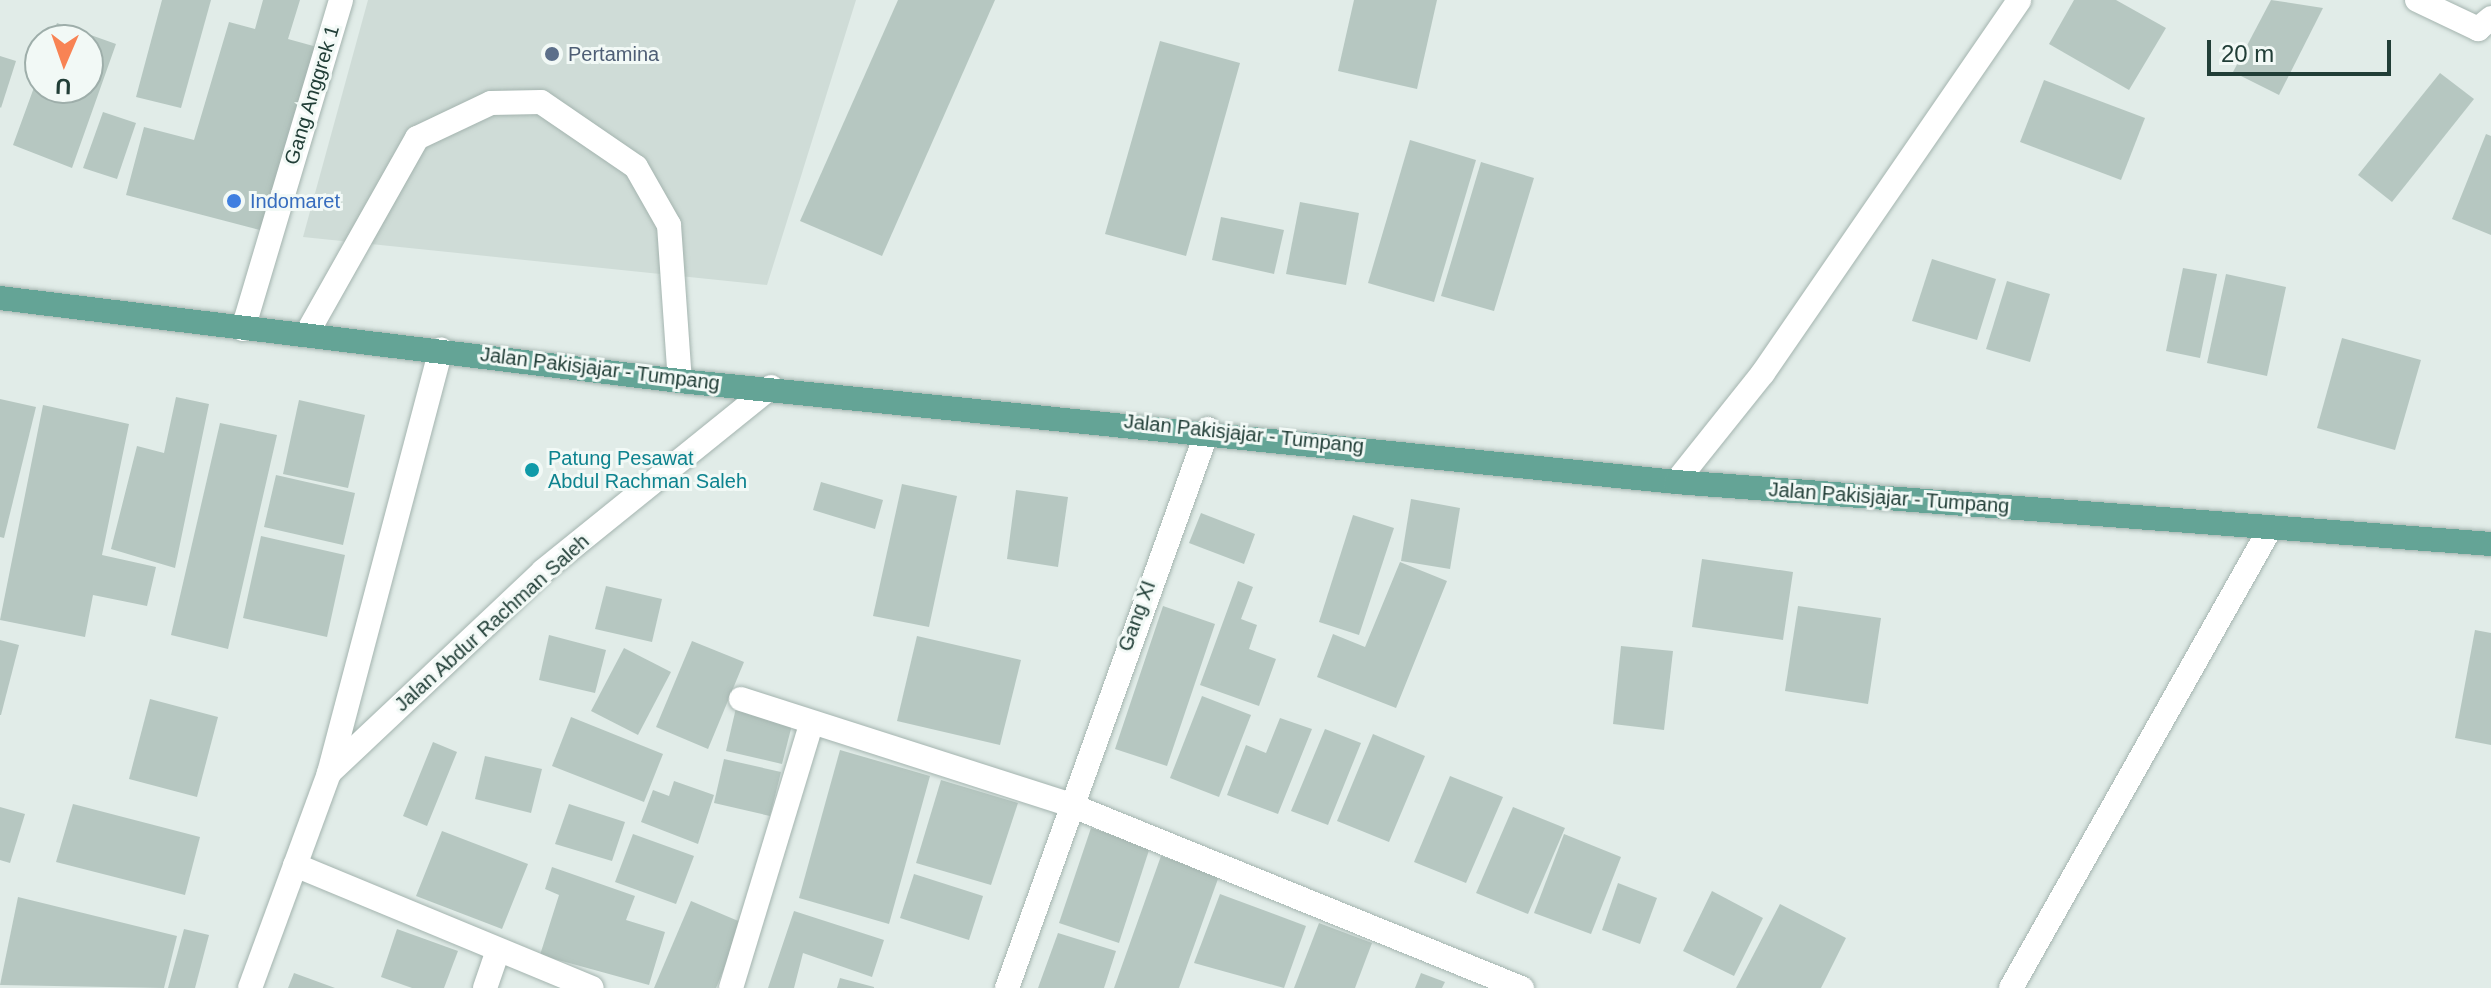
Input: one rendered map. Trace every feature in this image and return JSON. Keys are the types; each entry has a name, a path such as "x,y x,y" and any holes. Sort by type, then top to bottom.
{"main road":[{"name":"Jalan Pakisjajar - Tumpang","path":"0,298 680,381 1208,429 1676,482 2491,544"}],"street":[{"name":"Gang Anggrek 1","path":"243,329 341,0"},
{"path":"1676,482 1763,373 2019,0"},
{"path":"2417,0 2478,29 2491,18"},
{"path":"306,335 417,138 491,103 541,102 636,167 669,225 680,381"},
{"name":"Jalan Abdur Rachman Saleh","path":"250,988 329,773 441,350"},
{"name":"Jalan Abdur Rachman Saleh","path":"329,773 543,571 771,387"},
{"name":"Gang XI","path":"1007,988 1068,804 1208,429"},
{"path":"2011,988 2271,527"},
{"path":"741,699 811,724 1068,804 1522,988"},
{"path":"731,988 811,724"},
{"path":"295,865 497,953 592,988"},
{"path":"485,988 497,953"}],"shaded area":[{"path":"368,0 856,0 767,285 303,237"}],"building":[{"path":"162,0 211,0 181,108 136,97"},
{"path":"263,0 300,0 288,39 317,47 264,231 126,195 144,127 194,140 229,22 255,29"},
{"path":"898,0 995,0 882,256 800,221"},
{"path":"1354,0 1437,0 1417,89 1338,71"},
{"path":"2074,0 2116,0 2166,28 2129,90 2049,44"},
{"path":"2271,0 2323,8 2279,95 2233,72"},
{"path":"104,40 116,44 104,78"},
{"path":"1160,41 1240,63 1186,256 1105,234"},
{"path":"0,56 16,61 1,108 0,107"},
{"path":"2440,73 2474,99 2392,202 2358,175"},
{"path":"2044,80 2145,118 2121,180 2020,142"},
{"path":"28,104 95,104 72,168 13,145"},
{"path":"103,112 136,123 117,179 83,168"},
{"path":"2486,134 2491,136 2491,235 2452,219"},
{"path":"1410,140 1476,160 1434,302 1368,283"},
{"path":"1481,162 1534,178 1494,311 1441,296"},
{"path":"1300,202 1359,213 1346,285 1286,274"},
{"path":"1221,217 1284,230 1274,274 1212,260"},
{"path":"1932,259 1996,279 1977,340 1912,321"},
{"path":"2183,268 2217,274 2200,358 2166,351"},
{"path":"2226,274 2286,287 2267,376 2207,363"},
{"path":"2007,281 2050,294 2030,362 1986,349"},
{"path":"2342,338 2421,360 2395,450 2317,428"},
{"path":"176,397 209,404 175,568 111,549 137,446 164,453"},
{"path":"0,399 36,407 4,538 0,537"},
{"path":"299,400 365,415 348,488 283,474"},
{"path":"43,405 129,424 102,555 156,567 147,606 93,595 85,637 0,620"},
{"path":"220,423 277,435 228,649 171,635"},
{"path":"276,475 355,493 343,545 264,527"},
{"path":"821,482 883,500 875,529 813,510"},
{"path":"902,484 957,496 929,627 873,616"},
{"path":"1016,490 1068,497 1058,567 1007,559"},
{"path":"1411,499 1460,508 1450,569 1401,561"},
{"path":"1201,513 1255,534 1244,564 1189,543"},
{"path":"1353,515 1394,528 1359,635 1319,622"},
{"path":"261,536 345,555 327,637 243,618"},
{"path":"1702,559 1793,572 1783,640 1692,627"},
{"path":"1400,562 1447,581 1396,708 1317,677 1333,634 1365,647"},
{"path":"1238,581 1253,587 1241,619 1257,625 1249,649 1276,659 1259,706 1200,685"},
{"path":"606,586 662,599 652,642 595,629"},
{"path":"1163,606 1215,624 1167,766 1115,749"},
{"path":"1798,606 1881,618 1868,704 1785,691"},
{"path":"2475,630 2491,633 2491,745 2455,738"},
{"path":"549,635 606,650 595,693 539,680"},
{"path":"917,636 1021,660 1000,745 897,721"},
{"path":"0,640 19,645 1,715 0,715"},
{"path":"692,641 744,662 708,749 656,727"},
{"path":"1621,646 1673,651 1664,730 1613,724"},
{"path":"624,648 671,672 638,735 591,711"},
{"path":"1202,696 1251,715 1219,797 1170,778"},
{"path":"150,699 218,717 197,797 129,779"},
{"path":"736,708 793,721 782,764 726,751"},
{"path":"571,717 663,754 644,802 552,766"},
{"path":"1280,718 1312,729 1278,814 1227,795 1246,745 1266,753"},
{"path":"1325,729 1361,743 1328,825 1291,811"},
{"path":"1373,734 1425,756 1389,842 1337,821"},
{"path":"433,742 457,752 427,826 403,816"},
{"path":"840,750 930,776 889,924 799,898"},
{"path":"485,756 542,769 531,813 475,799"},
{"path":"724,759 781,772 770,816 714,803"},
{"path":"1450,776 1503,797 1466,883 1414,862"},
{"path":"941,780 1018,803 991,885 916,863"},
{"path":"674,781 714,795 698,844 641,822 653,790 669,796"},
{"path":"73,804 200,837 185,895 56,862"},
{"path":"569,804 625,822 612,861 555,844"},
{"path":"0,807 25,814 10,863 0,860"},
{"path":"1513,807 1565,828 1528,914 1476,893"},
{"path":"1091,828 1150,847 1119,943 1059,923"},
{"path":"442,831 528,864 502,929 416,896"},
{"path":"633,834 694,856 676,904 615,882"},
{"path":"1564,834 1621,857 1591,934 1534,913"},
{"path":"1161,856 1219,876 1179,988 1114,988"},
{"path":"552,867 635,896 626,920 665,932 649,985 540,955 559,895 545,889"},
{"path":"914,874 983,896 969,940 900,918"},
{"path":"1618,883 1657,898 1640,944 1602,930"},
{"path":"1712,891 1763,918 1734,976 1683,951"},
{"path":"1220,894 1306,926 1284,988 1194,963"},
{"path":"18,897 177,936 164,988 0,985"},
{"path":"691,901 743,923 716,988 654,988"},
{"path":"1780,904 1846,938 1821,988 1736,988"},
{"path":"794,911 884,940 872,977 803,953 794,988 768,988"},
{"path":"1319,923 1372,943 1355,988 1294,988"},
{"path":"184,929 209,935 195,988 168,988"},
{"path":"397,929 458,951 444,988 412,988 381,977"},
{"path":"1058,933 1116,951 1104,988 1038,988"},
{"path":"294,973 335,988 288,988"},
{"path":"1421,973 1445,982 1442,988 1415,988"},
{"path":"840,978 874,987 874,988 837,988"}],"place":[{"name":"Pertamina","path":"552,54"},
{"name":"Indomaret","path":"234,201"},
{"name":"Patung Pesawat Abdul Rachman Saleh","path":"532,470"}]}
